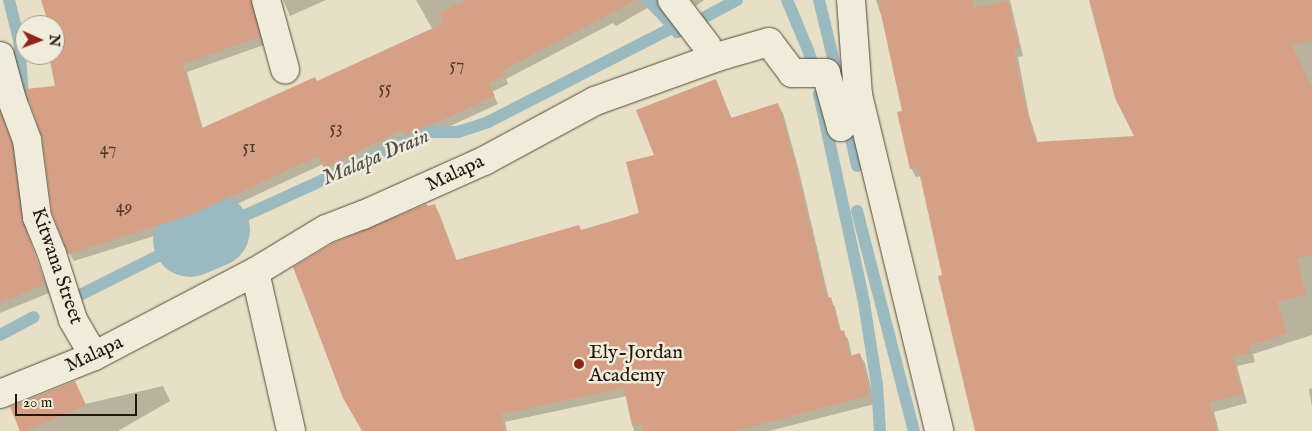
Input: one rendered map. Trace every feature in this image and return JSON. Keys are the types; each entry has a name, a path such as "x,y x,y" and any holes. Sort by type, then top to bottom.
{"street":[{"path":"266,0 285,69"},
{"path":"672,0 707,46"},
{"path":"851,0 858,95 939,431"},
{"name":"Malapa","path":"0,394 94,356 255,272 326,229 363,215 484,161 594,101 717,57 769,42 792,73 813,72 841,127 848,121 858,95"},
{"name":"Kitwana Street","path":"0,56 12,100 27,140 37,217 52,254 73,320 94,356"},
{"path":"255,272 292,431"}],"building":[{"path":"41,0 251,0 260,37 183,64 202,128 315,77 317,81 444,23 439,13 467,0 636,0 502,71 505,76 488,83 495,96 405,137 402,130 324,168 318,156 191,215 68,254 52,213 42,138 25,89 55,86 51,65 65,65 65,15 46,15"},
{"path":"878,0 972,0 974,8 1008,1 1019,48 1014,49 1025,105 1036,142 1134,136 1115,98 1089,0 1312,0 1312,40 1292,45 1312,87 1312,255 1297,258 1306,295 1277,302 1287,333 1249,346 1251,353 1233,357 1243,394 1210,403 1217,431 975,431 938,276 942,275 918,167 910,169 897,112 902,111"},
{"path":"716,79 731,118 778,103 795,162 827,298 831,297 840,331 844,330 850,356 860,353 868,383 868,396 734,431 643,431 641,424 632,426 624,388 501,414 505,431 362,431 343,398 293,267 333,243 426,204 428,206 435,204 456,260 579,225 581,230 639,213 626,162 654,155 636,110"},
{"path":"0,112 12,144 22,219 45,284 0,303"},
{"path":"75,381 86,405 26,431 20,431 10,407"}],"waterway":[{"path":"9,0 19,40 23,99"},
{"path":"648,0 674,27"},
{"name":"Malapa Drain","path":"213,230 428,132 458,132 488,122 674,27 677,32 737,0"},
{"path":"787,0 816,74"},
{"path":"819,0 838,78"},
{"path":"819,94 864,303 877,385 880,431"},
{"path":"847,120 857,166"},
{"path":"857,211 914,431"},
{"name":"Malapa Drain","path":"190,240 213,230"},
{"name":"Malapa Drain","path":"66,296 72,299 190,240"},
{"name":"Malapa Drain","path":"0,335 34,317"}],"place":[{"name":"Ely-Jordan Academy","path":"579,364"}]}
